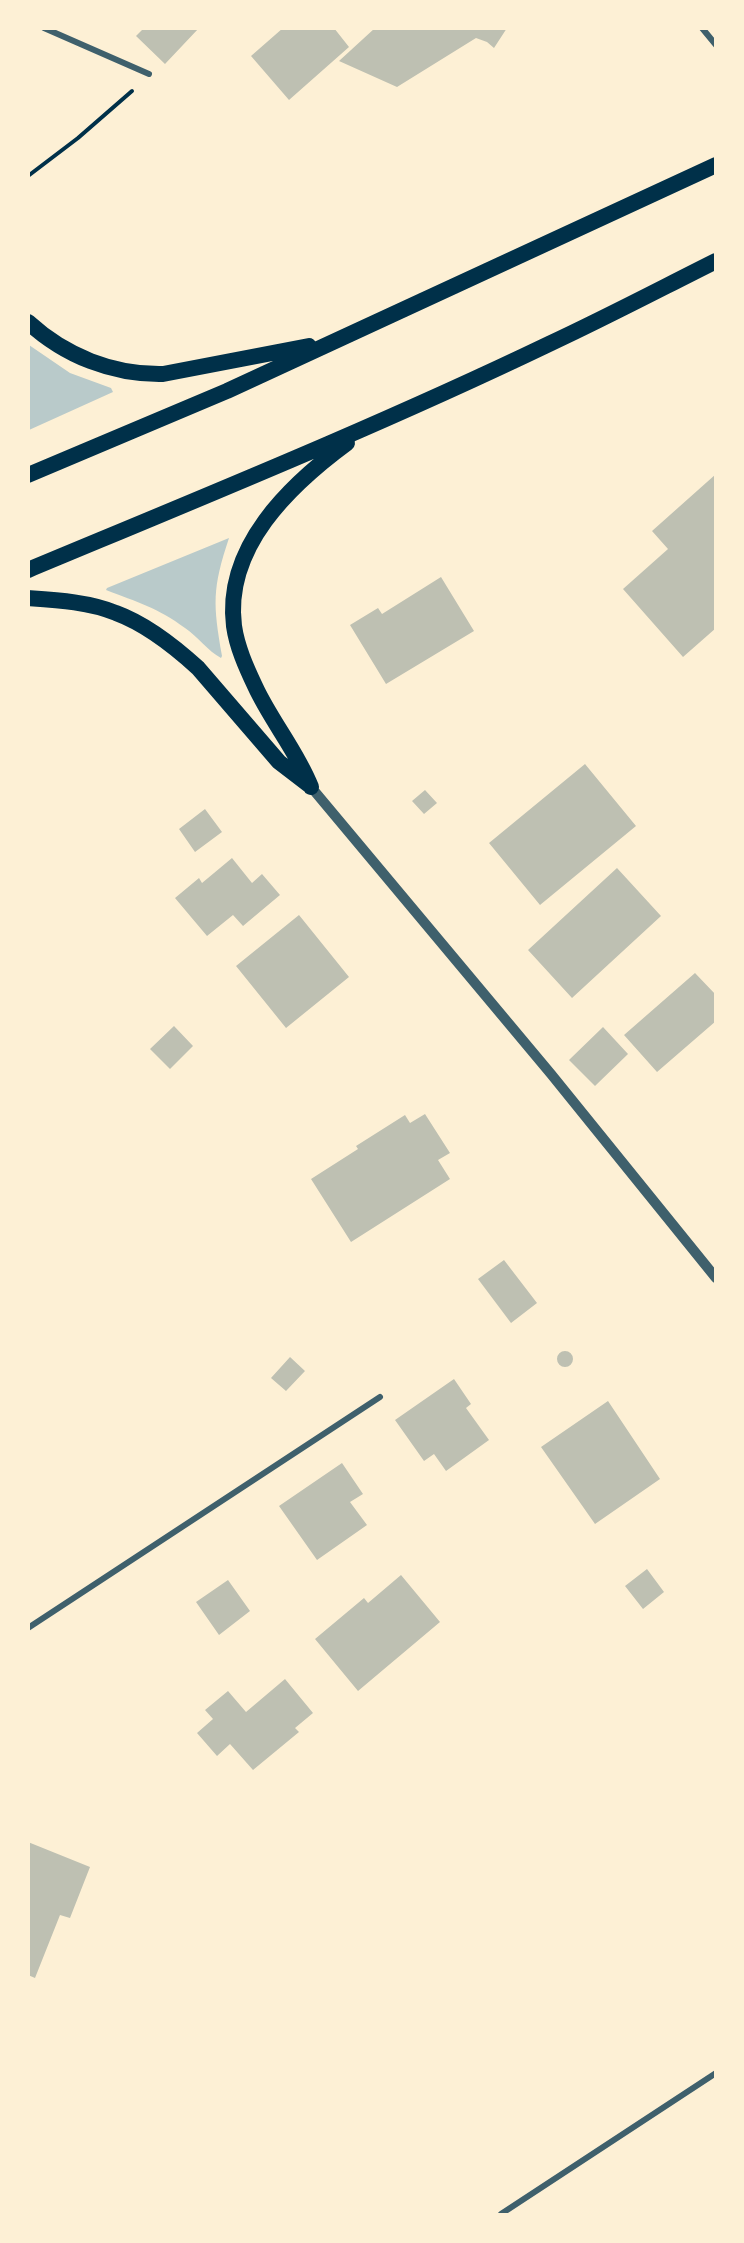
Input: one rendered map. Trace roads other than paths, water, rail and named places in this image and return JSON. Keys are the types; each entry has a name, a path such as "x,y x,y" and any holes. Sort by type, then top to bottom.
{"highway":[{"path":"28,475 227,391 716,165"},
{"path":"28,570 382,420 549,344 716,261"},
{"path":"28,322 69,352 110,368 144,374 162,374 334,342"},
{"path":"311,787 255,688 239,650 234,624 236,589 242,565 252,543 273,510 318,465 382,420"},
{"path":"28,598 51,599 102,608 141,626 198,668 279,762 311,787"}],"street":[{"path":"44,28 149,74"},
{"path":"702,28 716,45"},
{"path":"311,787 716,1278"},
{"path":"28,1628 380,1397"},
{"path":"501,2214 716,2073"}]}
